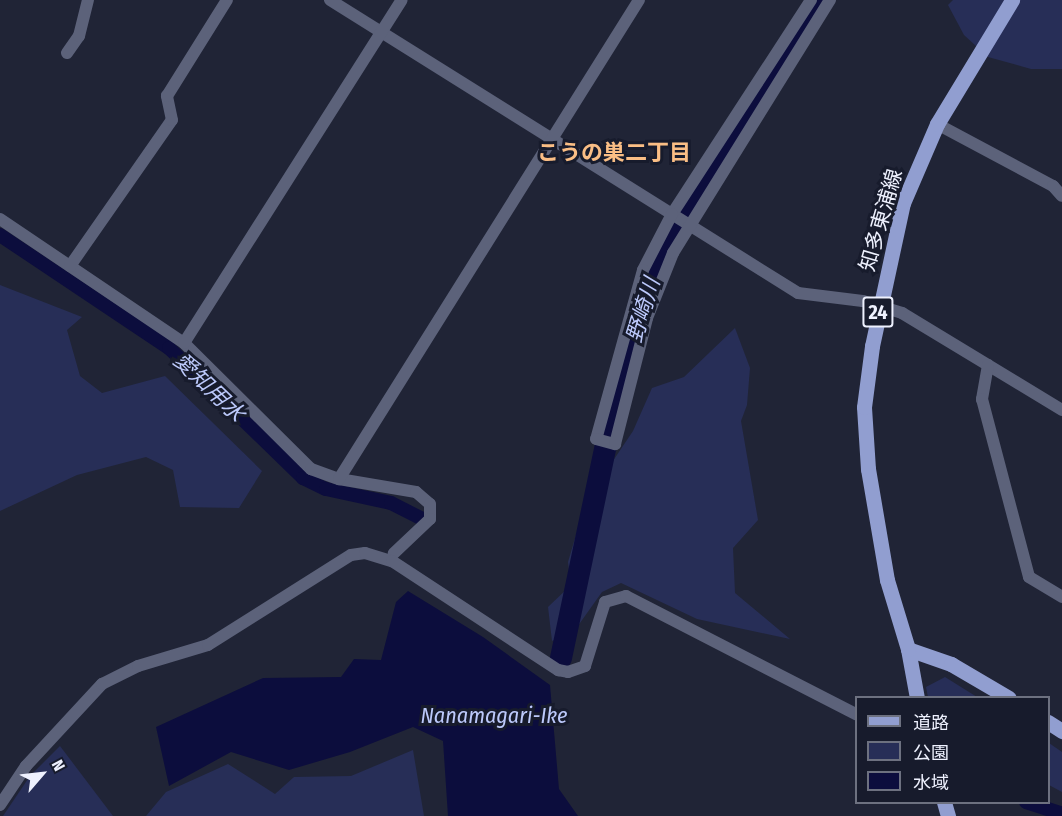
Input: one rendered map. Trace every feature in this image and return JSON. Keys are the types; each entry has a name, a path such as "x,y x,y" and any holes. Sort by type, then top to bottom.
{"main road":[{"name":"知多東浦線","path":"917,696 908,649 887,580 868,469 864,407 879,306 903,203 937,124 1012,0"},
{"path":"908,649 951,664 1006,696"}],"street":[{"path":"67,53 79,36 88,0"},
{"path":"70,266 172,120 167,96 227,0"},
{"path":"330,0 798,293 879,306 902,313 1062,410"},
{"path":"184,343 402,0"},
{"path":"339,479 639,0"},
{"path":"811,0 675,215 637,284 596,439 615,444 655,293 691,225 831,0"},
{"path":"937,124 1053,186 1062,196"},
{"path":"0,219 184,343 311,469 339,479 416,492 430,504 430,519 394,553"},
{"path":"988,365 982,399 1029,577 1062,597"},
{"path":"0,805 26,766 102,684 138,666 208,645 351,555 365,553 392,561 558,670 567,672 585,666 605,602 626,596 855,713"}],"green space":[{"path":"953,0 1062,0 1062,69 1031,69 988,57 964,35 948,5"},
{"path":"0,285 82,317 67,330 80,376 102,393 165,376 262,471 239,508 180,507 173,470 146,457 77,475 0,511"},
{"path":"735,328 750,368 747,405 741,421 758,520 733,548 735,593 790,639 697,619 621,583 602,592 575,630 552,641 548,607 571,585 568,562 586,501 633,431 652,388 684,377"},
{"path":"945,677 975,696 928,696 926,687"},
{"path":"1050,744 1062,752 1062,792 1050,786"},
{"path":"60,746 113,816 3,816 30,776"},
{"path":"413,750 424,816 146,816 166,792 228,764 275,794 294,777 351,776"}],"water":[{"name":"Nanamagari-Ike","path":"408,591 483,637 550,685 559,789 578,816 448,816 443,741 413,727 350,752 289,770 231,752 169,786 156,727 263,678 341,677 354,659 381,660 396,602"}],"waterway":[{"name":"野崎川","path":"561,658 608,435 645,292 665,247 821,0"},
{"name":"愛知用水","path":"0,235 169,348 303,478 326,489 391,503 423,519"},
{"name":"愛知用水","path":"1032,804 1062,814"}],"district":[{"name":"こうの巣二丁目","path":"614,153"}]}
